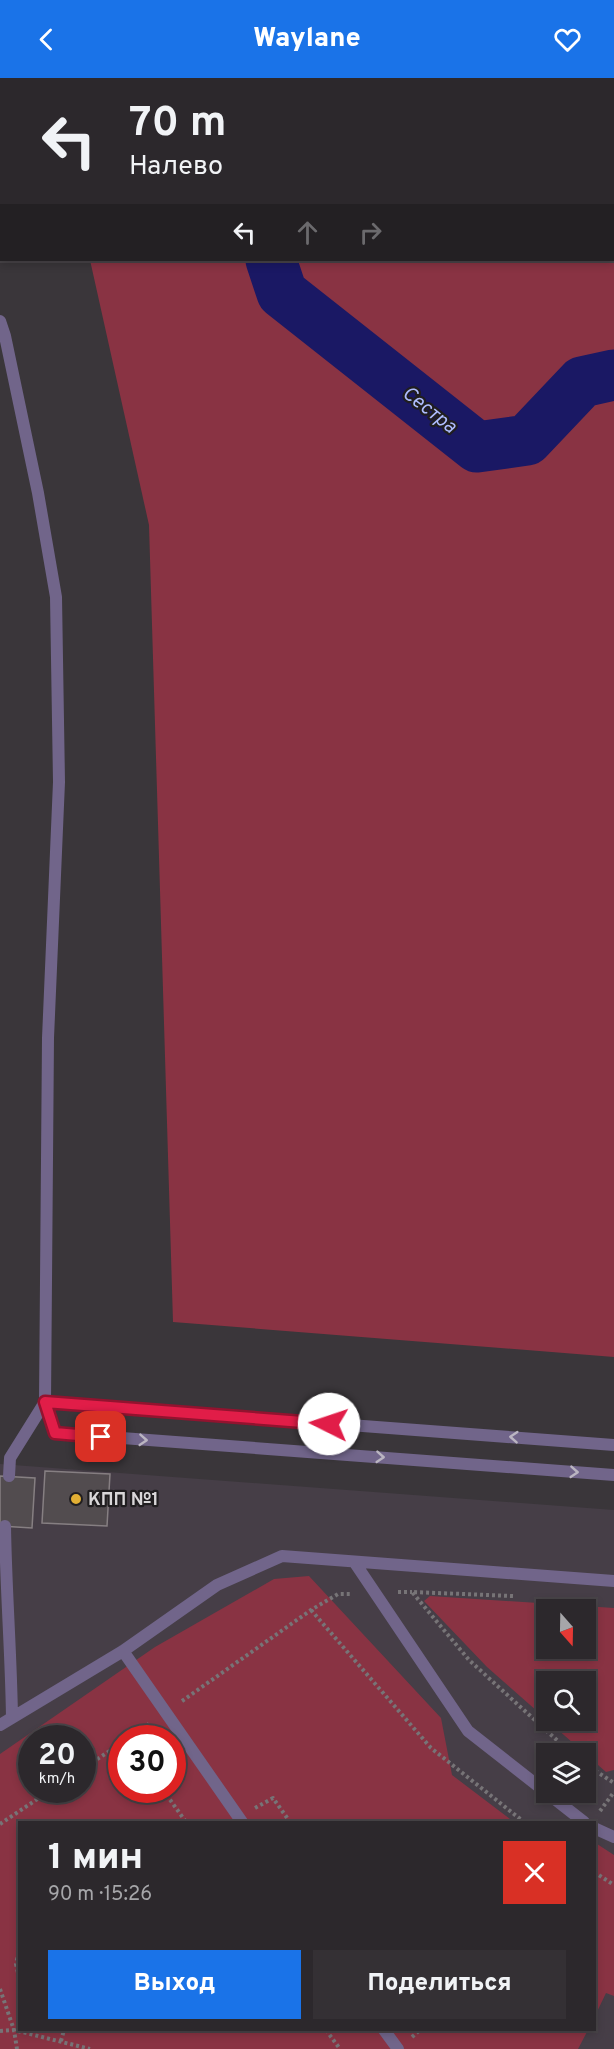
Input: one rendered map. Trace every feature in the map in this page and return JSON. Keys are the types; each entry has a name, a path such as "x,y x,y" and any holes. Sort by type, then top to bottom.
{"street":[{"path":"0,321 38,493 56,597 59,782 48,1038 45,1402 55,1433 614,1475"},
{"path":"45,1402 614,1445"},
{"path":"9,1476 10,1458 45,1402"},
{"path":"5,1526 12,1717"},
{"path":"0,1725 123,1651 217,1585 282,1556 614,1581"},
{"path":"355,1563 468,1731 583,1821"},
{"path":"123,1651 241,1821"},
{"path":"596,1828 614,1837"},
{"path":"385,2031 398,2049"}],"path":[{"path":"412,1592 469,1660 560,1743"},
{"path":"147,1725 311,1610 338,1594 412,1592 519,1596"},
{"path":"311,1610 431,1748 523,1821"},
{"path":"596,1771 614,1783"},
{"path":"0,1824 32,1803"},
{"path":"173,1803 185,1821"},
{"path":"596,1873 614,1885"},
{"path":"18,1955 16,1964 18,1973"},
{"path":"0,1989 14,2030 17,2049"},
{"path":"0,2031 18,2031"},
{"path":"18,2031 90,2049"},
{"path":"61,2041 64,2031"},
{"path":"327,2031 340,2049"}],"shaded area":[{"path":"90,261 614,261 614,1357 173,1322 149,525"},
{"path":"0,1464 614,1510 614,2049 0,2049"},
{"path":"309,1576 441,1718 452,1775 513,1821 18,1821 18,2031 587,2031 578,2049 0,2049 0,1754 18,1742 18,1803 96,1803 96,1725 42,1725 155,1647 274,1579"},
{"path":"430,1596 536,1603 536,1659 596,1659 596,1607 614,1608 614,1770 606,1772 596,1763 596,1743 573,1743 559,1731 596,1731 596,1671 536,1671 536,1710 487,1667 424,1601"},
{"path":"596,1843 614,1855 614,1996 606,1993 596,2014"}],"building":[{"name":"КПП №1","path":"45,1471 110,1474 107,1526 42,1523"},
{"path":"0,1476 35,1478 32,1528 0,1526"}],"waterway":[{"name":"Сестра","path":"271,261 282,293 477,447 527,440 582,382 614,375"}],"place":[{"name":"КПП №1","path":"76,1499"}],"route":[{"path":"101,1437 55,1433 45,1402 329,1424"}]}
